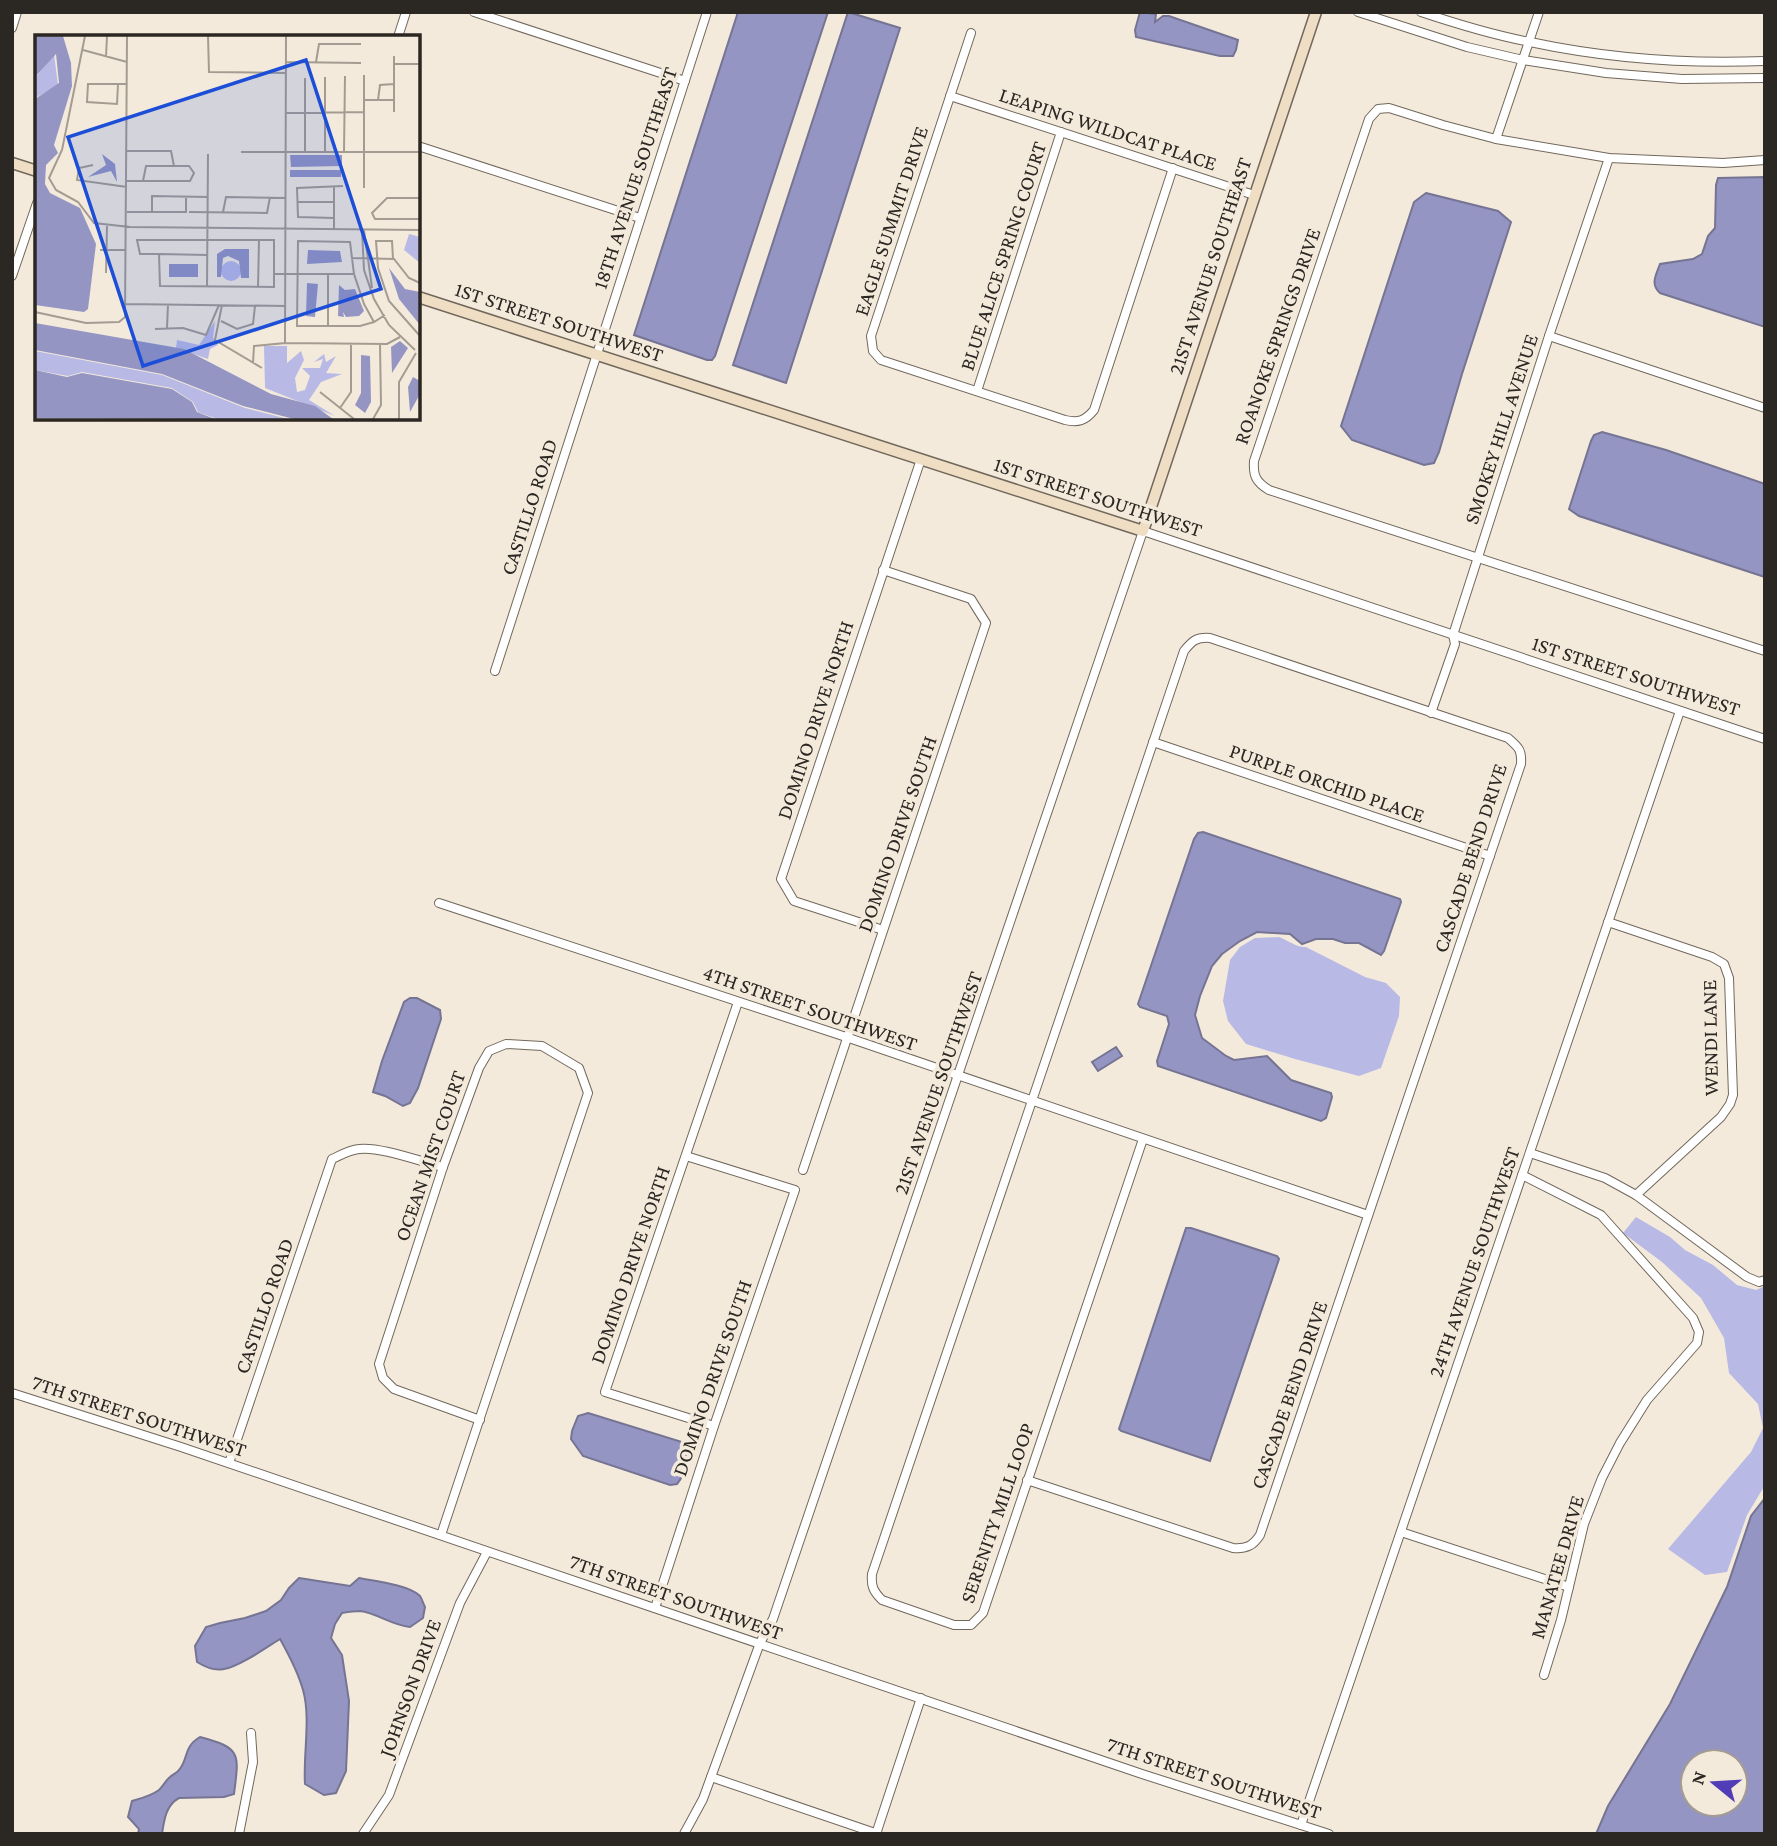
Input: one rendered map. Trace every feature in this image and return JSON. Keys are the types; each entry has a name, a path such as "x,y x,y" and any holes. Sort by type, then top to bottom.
{"street":[{"path":"12,28 17,12"},
{"path":"399,35 406,12"},
{"path":"474,12 685,80"},
{"name":"18TH AVENUE SOUTHEAST","path":"596,354 707,12"},
{"name":"21ST AVENUE SOUTHEAST","path":"1143,531 1315,12"},
{"path":"1358,12 1467,47 1523,60 1606,73 1682,79 1765,78"},
{"path":"1421,12 1529,42 1659,60 1765,61"},
{"path":"1496,139 1539,12"},
{"name":"EAGLE SUMMIT DRIVE","path":"971,33 871,336 873,351 881,360 1075,422 1087,419 1094,410 1173,169"},
{"name":"LEAPING WILDCAT PLACE","path":"950,96 1254,195"},
{"name":"ROANOKE SPRINGS DRIVE","path":"1765,160 1723,163 1609,158 1496,139 1389,108 1378,109 1369,119 1254,461 1253,473 1257,483 1269,490 1765,651"},
{"name":"BLUE ALICE SPRING COURT","path":"977,391 1061,132"},
{"path":"420,147 640,218"},
{"name":"SMOKEY HILL AVENUE","path":"1431,713 1455,645 1453,635 1478,557 1609,158"},
{"path":"12,163 35,170"},
{"path":"12,276 35,209"},
{"name":"1ST STREET SOUTHWEST","path":"420,297 1143,531 1765,739"},
{"path":"1549,336 1765,408"},
{"name":"CASTILLO ROAD","path":"495,671 596,354"},
{"name":"DOMINO DRIVE NORTH","path":"883,930 794,901 781,879 921,459"},
{"name":"21ST AVENUE SOUTHWEST","path":"684,1834 703,1799 760,1643 773,1619 1143,531"},
{"name":"DOMINO DRIVE SOUTH","path":"803,1170 986,623 971,599 883,570"},
{"name":"CASCADE BEND DRIVE","path":"1027,1480 1233,1548 1249,1547 1260,1535 1521,764 1522,755 1518,747 1508,738 1210,638 1200,637 1191,641 1184,651 1032,1102"},
{"name":"24TH AVENUE SOUTHWEST","path":"1301,1825 1680,711"},
{"name":"PURPLE ORCHID PLACE","path":"1153,742 1490,856"},
{"name":"4TH STREET SOUTHWEST","path":"439,903 846,1037 1368,1215"},
{"name":"WENDI LANE","path":"1608,922 1712,957 1724,964 1729,978 1733,1095 1730,1104 1721,1117 1636,1195"},
{"name":"DOMINO DRIVE NORTH","path":"714,1426 605,1392 738,1002"},
{"name":"OCEAN MIST COURT","path":"441,1535 480,1420 588,1093 579,1068 542,1046 506,1044 489,1051 479,1068 443,1167 379,1364 383,1378 394,1389 480,1420"},
{"name":"SERENITY MILL LOOP","path":"1032,1102 872,1574 874,1592 882,1600 954,1625 971,1625 982,1613 1143,1139"},
{"name":"CASTILLO ROAD","path":"229,1463 332,1159 361,1148 443,1167"},
{"path":"1530,1153 1605,1178 1636,1195 1747,1277 1762,1281"},
{"name":"DOMINO DRIVE SOUTH","path":"655,1608 795,1190 686,1156"},
{"name":"MANATEE DRIVE","path":"1522,1175 1601,1215 1693,1318 1699,1332 1697,1343 1647,1400 1602,1478 1584,1524 1561,1620 1544,1675"},
{"name":"7TH STREET SOUTHWEST","path":"12,1393 229,1463 1142,1774 1329,1834"},
{"path":"1401,1532 1569,1587"},
{"name":"JOHNSON DRIVE","path":"362,1834 389,1795 460,1603 487,1552"},
{"path":"710,1777 876,1834 921,1698"},
{"path":"239,1834 253,1762 251,1733"}],"shaded area":[{"path":"738,12 828,12 715,356 712,360 707,360 634,335"},
{"path":"848,12 900,28 786,383 733,365"},
{"path":"1140,12 1156,14 1155,22 1163,16 1169,16 1238,40 1236,50 1233,56 1220,56 1136,37"},
{"path":"1765,177 1765,327 1660,293 1655,283 1660,264 1693,259 1702,254 1708,236 1715,228 1718,178"},
{"path":"1426,193 1498,211 1511,222 1439,452 1434,463 1424,465 1352,440 1341,426 1414,202"},
{"path":"1602,432 1666,450 1765,484 1765,577 1579,516 1569,509 1591,441 1594,435"},
{"path":"1203,832 1400,899 1381,955 1359,943 1316,939 1302,944 1290,934 1257,932 1222,954 1212,966 1200,996 1195,1015 1202,1038 1234,1060 1267,1056 1291,1080 1331,1093 1326,1118 1321,1121 1158,1066 1157,1061 1169,1024 1167,1016 1138,1004 1194,839 1198,833"},
{"path":"1279,937 1306,947 1365,977 1386,983 1400,997 1399,1016 1381,1068 1359,1076 1246,1044 1228,1021 1223,1001 1230,960 1240,947 1255,938"},
{"path":"417,998 440,1010 441,1019 418,1088 410,1103 403,1106 373,1092 404,1002"},
{"path":"1116,1047 1122,1056 1098,1071 1092,1062"},
{"path":"1636,1217 1713,1265 1737,1285 1756,1290 1765,1286 1765,1485 1747,1515 1727,1572 1705,1575 1668,1549 1751,1452 1763,1428 1758,1404 1729,1373 1724,1338 1701,1298 1662,1262 1623,1233"},
{"path":"1186,1228 1277,1256 1279,1259 1210,1461 1119,1429"},
{"path":"588,1413 682,1442 686,1463 677,1484 670,1485 583,1456 571,1439 578,1416"},
{"path":"1765,1498 1765,1834 1596,1834 1608,1806 1670,1704 1727,1587 1751,1516"},
{"path":"299,1578 350,1586 359,1578 391,1584 415,1592 425,1607 423,1618 410,1627 360,1611 342,1613 335,1624 331,1638 342,1655 349,1701 346,1771 336,1793 324,1795 305,1784 305,1701 296,1670 280,1639 245,1661 221,1669 210,1668 197,1662 195,1646 206,1627 266,1611 281,1600"},
{"path":"200,1737 224,1745 235,1755 237,1770 234,1794 224,1797 179,1798 168,1809 162,1834 138,1834 139,1829 128,1817 132,1801 159,1790 179,1770 191,1745"}]}
